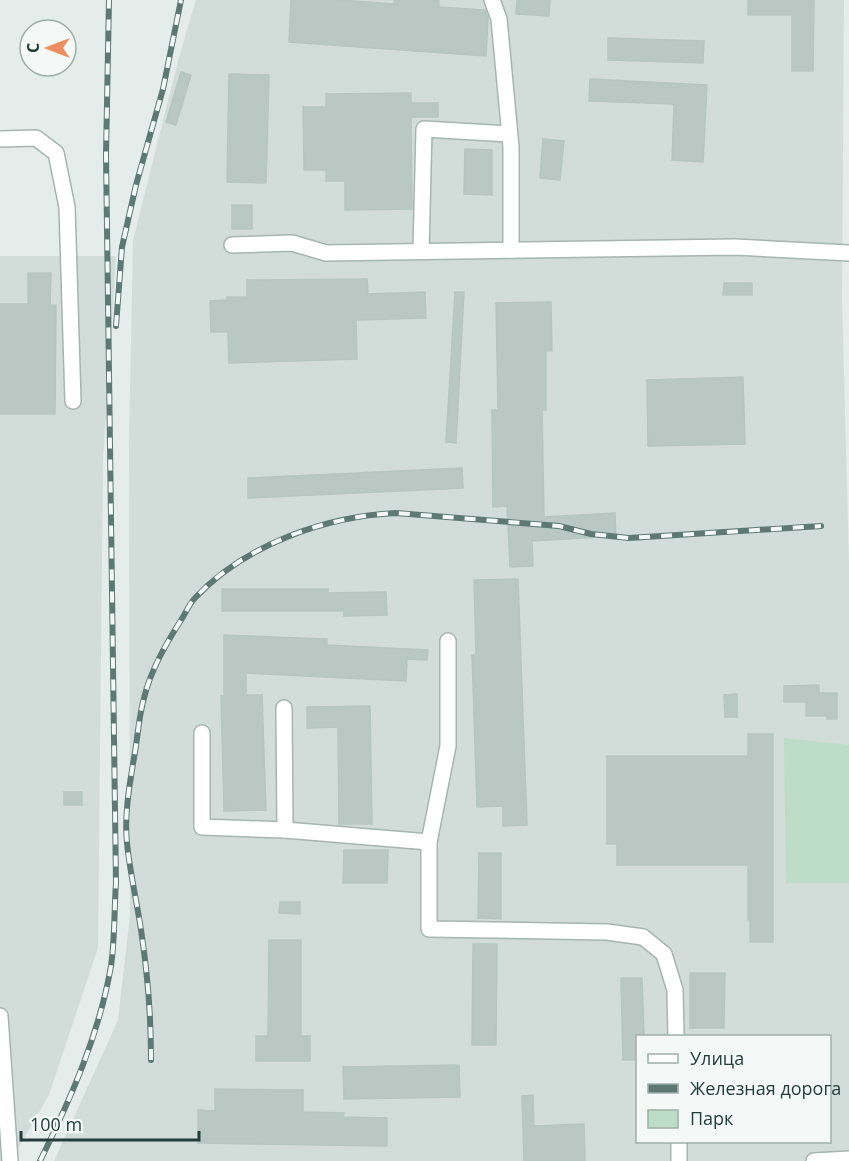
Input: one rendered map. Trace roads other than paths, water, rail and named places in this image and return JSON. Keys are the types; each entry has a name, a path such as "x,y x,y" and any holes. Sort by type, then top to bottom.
{"street":[{"path":"492,0 499,19 509,134 511,250"},
{"path":"421,251 424,129 509,134"},
{"path":"0,139 36,138 56,153 67,207 73,401"},
{"path":"232,245 292,243 326,253 735,247 849,253"},
{"path":"448,641 448,746 429,842 429,928 607,932 643,937 664,954 675,990 676,1035"},
{"path":"284,708 285,830"},
{"path":"202,734 202,827 285,830 429,842"},
{"path":"0,1016 10,1161"},
{"path":"679,1143 679,1161"},
{"path":"814,1161 849,1159"}],"railway":[{"path":"40,1161 83,1066 106,992 114,935 116,883 106,155 109,0"},
{"path":"116,326 122,247 136,185 163,89 181,0"},
{"path":"151,1060 146,968 127,843 126,820 129,786 141,712 155,666 190,604 215,579 237,563 288,537 315,527 369,515 396,513 559,526 591,534 629,538 821,526"}]}
